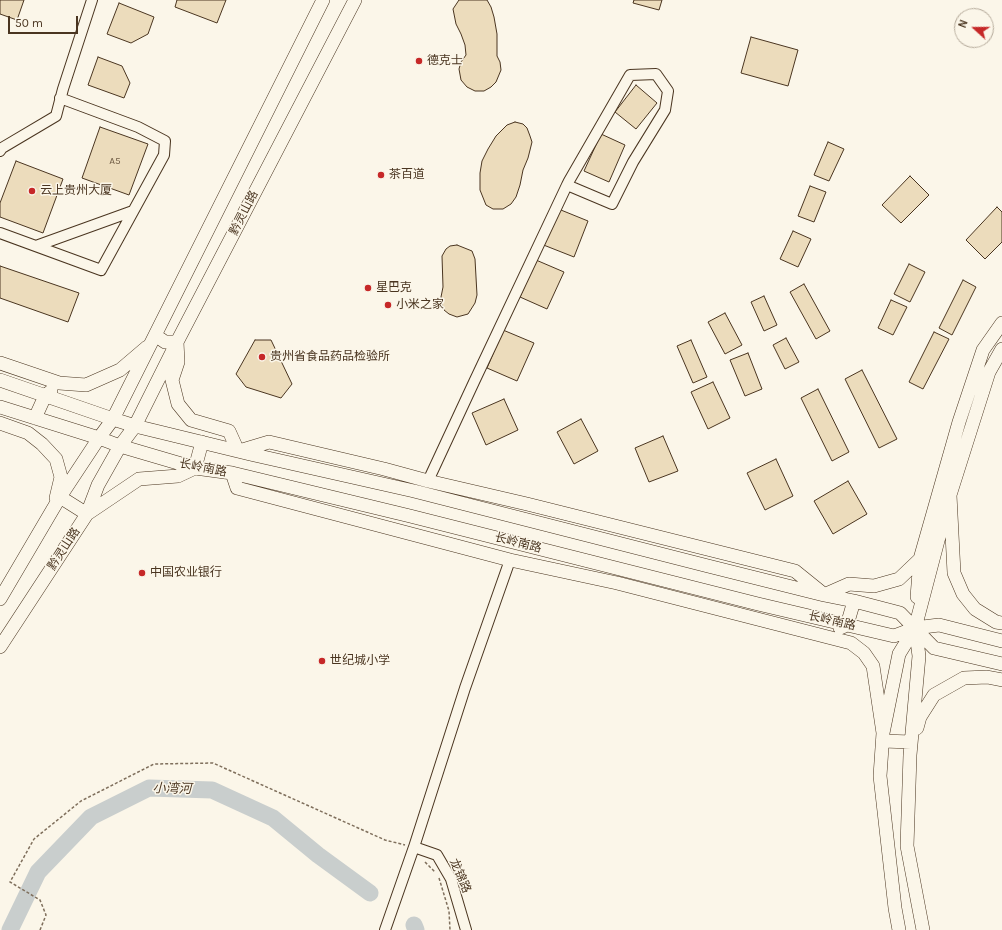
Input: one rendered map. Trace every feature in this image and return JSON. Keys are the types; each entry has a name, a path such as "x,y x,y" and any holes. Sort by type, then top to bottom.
{"main road":[{"name":"黔灵山路","path":"99,438 113,419 323,0"},
{"name":"黔灵山路","path":"0,647 87,514 98,485 120,446 135,426 354,0"},
{"path":"923,930 907,846 911,748 920,656 915,628 920,559 959,422 983,350 1002,323"},
{"path":"0,363 59,383 86,385 120,370 153,340 177,342 178,362 172,380 178,404 191,420 229,431 238,451 269,442 527,504 795,571 824,595 849,584 874,586 899,579 920,559"},
{"path":"899,930 895,908 880,776 883,737 899,654 915,628 950,495 989,372 1002,349"},
{"path":"0,380 113,419"},
{"path":"28,433 40,420 45,396 59,383"},
{"path":"0,407 99,438 60,497 0,599"},
{"name":"长岭南路","path":"113,419 135,426 238,451 414,491 900,613 934,648 1002,664"},
{"path":"0,423 28,433 42,444 56,459 61,477 54,509"},
{"name":"长岭南路","path":"99,438 120,446 195,468 232,473 894,636 915,628 939,625 1002,641"},
{"path":"60,497 87,514 138,479 178,476 195,468 202,442"},
{"path":"232,473 237,488 510,560 618,583 851,643 864,652 873,666 883,737"},
{"path":"950,495 954,573 963,594 975,609 996,622 1002,623"},
{"path":"821,635 847,625 854,601"},
{"path":"802,614 819,628 821,635"},
{"path":"973,657 979,636"},
{"path":"911,748 920,717 934,696 964,678 987,677 1002,680"},
{"path":"883,737 911,748"}],"street":[{"path":"0,151 2,148 56,116 60,98 92,0"},
{"path":"428,481 567,185 630,75 656,74 668,91 665,110 633,162 612,204 567,185"},
{"path":"0,233 101,270 164,155 165,141 138,127 60,98"},
{"path":"36,246 133,211"},
{"path":"384,930 414,847 465,688 510,560"},
{"name":"龙锦路","path":"414,847 437,855 451,879 466,930"}],"path":[{"path":"40,930 46,915 40,900 10,882 34,839 81,801 154,764 213,763 386,840 414,847 418,855 437,874 449,911 450,930"}],"building":[{"path":"0,0 24,0 17,20 0,14"},
{"path":"177,0 226,0 217,23 175,7"},
{"path":"459,0 487,0 494,17 497,34 497,56 500,62 501,70 496,82 484,91 475,91 467,87 461,80 459,69 461,62 466,55 465,45 456,24 453,9"},
{"path":"634,0 662,0 659,10 633,3"},
{"path":"119,3 154,17 148,34 131,43 107,34"},
{"path":"751,37 798,50 788,86 741,73"},
{"path":"98,57 122,66 130,83 124,98 88,85"},
{"path":"636,85 657,103 636,129 615,112"},
{"path":"515,122 523,124 527,128 530,136 532,142 528,158 523,170 516,197 511,204 503,209 493,209 486,205 480,190 482,161 496,136 507,125"},
{"path":"100,127 148,144 129,195 82,178"},
{"path":"601,134 625,145 609,182 584,171"},
{"path":"828,142 844,149 829,181 814,175"},
{"name":"云上贵州大厦","path":"16,161 63,179 43,233 0,217 0,203"},
{"path":"910,176 929,195 901,223 882,205"},
{"path":"810,186 826,192 814,222 798,216"},
{"path":"997,207 1002,212 1002,242 985,259 966,240"},
{"path":"556,208 588,221 574,257 541,244"},
{"path":"793,231 811,239 798,267 780,259"},
{"path":"457,245 472,251 475,259 477,295 475,303 468,314 457,317 444,310 441,297 443,287 442,256 446,249 450,246"},
{"path":"536,260 564,272 547,309 520,297"},
{"path":"909,264 925,272 910,302 894,294"},
{"path":"0,266 79,293 68,322 0,298"},
{"path":"963,280 976,287 952,335 939,328"},
{"path":"804,284 830,331 816,339 790,292"},
{"path":"764,296 777,325 764,331 751,302"},
{"path":"891,300 907,307 893,335 878,328"},
{"path":"725,313 742,345 725,354 708,322"},
{"path":"503,330 534,343 517,381 487,368"},
{"path":"934,332 949,339 923,389 909,382"},
{"path":"786,338 799,362 785,369 773,345"},
{"name":"贵州省食品药品检验所","path":"255,340 271,340 292,384 281,398 246,387 236,374"},
{"path":"691,340 707,377 693,383 677,346"},
{"path":"748,353 762,389 745,396 730,360"},
{"path":"862,370 897,439 879,448 845,379"},
{"path":"713,382 730,418 708,429 691,392"},
{"path":"818,389 849,452 832,461 801,398"},
{"path":"504,399 518,430 486,445 472,413"},
{"path":"581,419 598,451 574,464 557,432"},
{"path":"663,436 678,471 649,482 635,448"},
{"path":"776,459 793,496 765,510 747,473"},
{"path":"848,481 867,514 833,534 814,501"}],"waterway":[{"name":"小湾河","path":"10,930 38,872 91,817 149,788 212,790 273,818 318,855 370,893"},
{"name":"小湾河","path":"414,925 416,930"}],"place":[{"name":"德克士","path":"419,61"},
{"name":"茶百道","path":"381,175"},
{"name":"云上贵州大厦","path":"32,191"},
{"name":"星巴克","path":"368,288"},
{"name":"小米之家","path":"388,305"},
{"name":"贵州省食品药品检验所","path":"262,357"},
{"name":"中国农业银行","path":"142,573"},
{"name":"世纪城小学","path":"322,661"}]}
